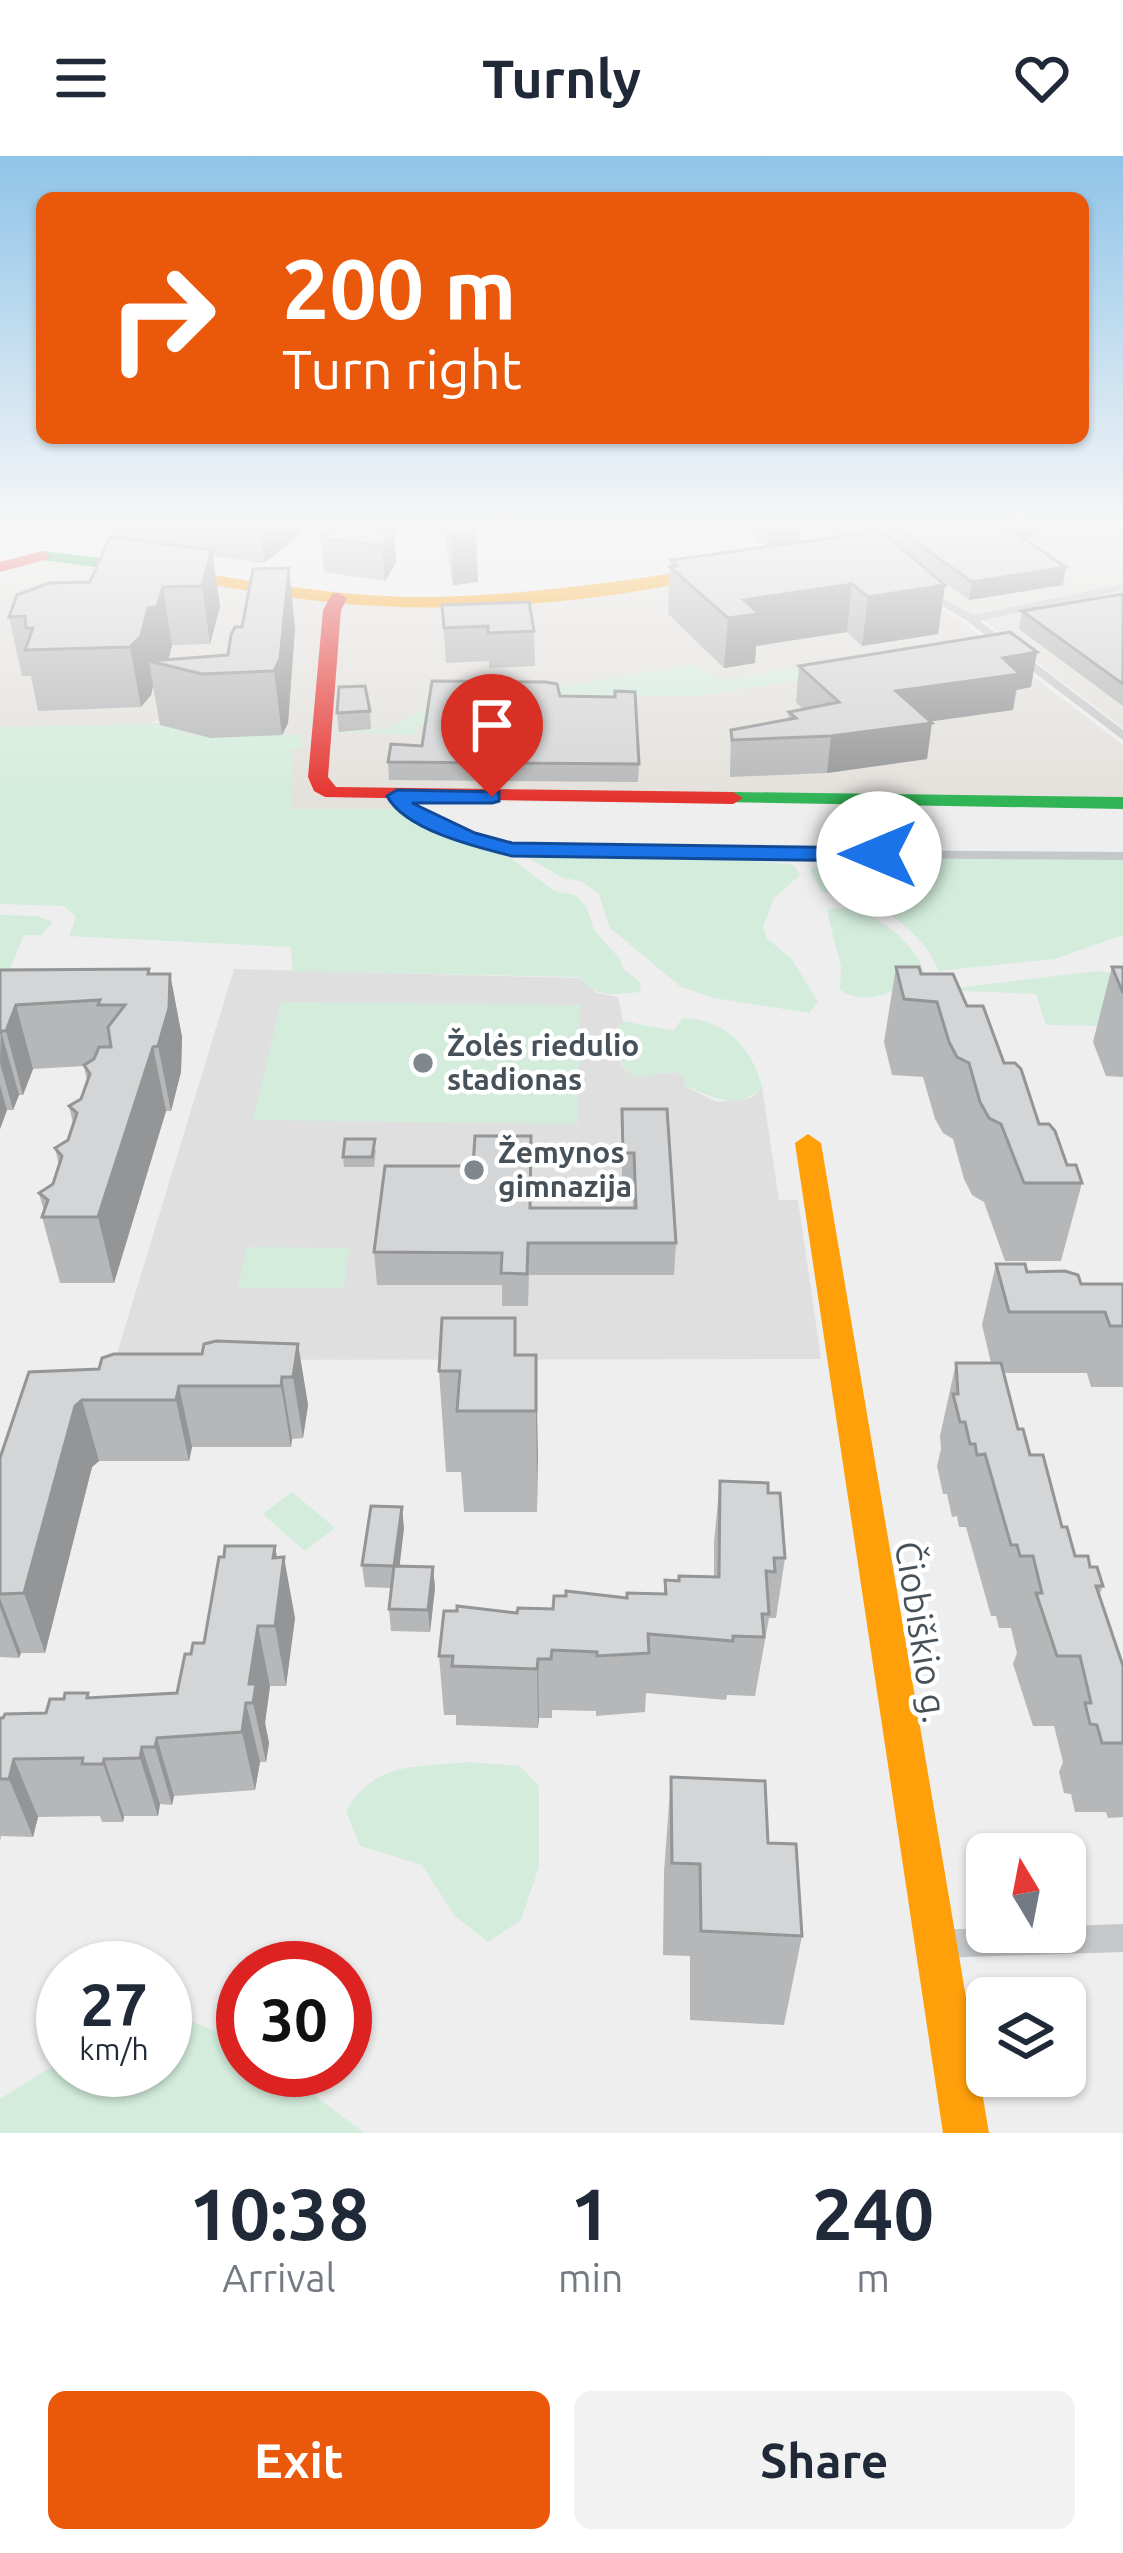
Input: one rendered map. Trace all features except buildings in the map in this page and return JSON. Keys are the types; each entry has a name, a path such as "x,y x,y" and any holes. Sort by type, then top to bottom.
{"street":[{"path":"331,616 318,777 321,787 332,793 1123,803"},
{"path":"966,616 1123,736"},
{"path":"971,619 984,616"},
{"path":"397,796 403,806 468,838 542,852 1123,856"},
{"name":"Čiobiškio g.","path":"808,1143 966,2133"},
{"path":"935,1944 1123,1938"}],"shaded area":[{"path":"0,616 955,616 1123,745 1123,805 411,801 396,809 290,809 291,749 300,734 211,738 184,735 157,720 150,724 0,727"},
{"path":"976,616 1123,616 1123,728"},
{"name":"Žemynos gimnazija","path":"234,969 580,978 597,993 618,997 623,1021 611,1035 622,1067 636,1077 675,1072 686,1077 684,1086 717,1102 751,1098 762,1087 779,1200 798,1200 821,1359 115,1360"}],"green space":[{"path":"978,638 993,651 695,696 529,696 418,725 417,735 333,732 388,728 427,708 694,665 721,680"},
{"path":"178,719 185,735 300,734 303,747 291,749 291,809 396,809 509,857 554,891 575,895 623,969 639,981 641,992 600,993 580,977 292,971 291,947 69,936 76,917 64,906 0,904 0,727 150,724"},
{"path":"525,856 716,857 794,865 800,875 774,898 763,927 767,939 791,958 818,1002 809,1013 714,998 681,987 610,928 599,894"},
{"path":"1123,858 1123,935 1054,959 938,971 927,949 896,919 871,905 822,891 810,870 826,859"},
{"path":"828,909 867,915 893,930 913,952 926,977 873,997 840,990 841,967"},
{"path":"0,915 36,916 53,922 41,935 24,935 7,976 0,1012"},
{"path":"1097,971 1116,974 1123,1026 1046,1025 1036,994 939,990"},
{"name":"Žolės riedulio stadionas","path":"281,1002 580,1005 578,1124 253,1120"},
{"path":"682,1018 711,1023 735,1038 752,1060 762,1087 742,1100 724,1100 684,1086 685,1077 674,1072 636,1077 623,1067 611,1034 623,1021 674,1031"},
{"path":"247,1247 349,1248 344,1288 238,1288"},
{"path":"292,1492 335,1528 305,1551 263,1514"},
{"path":"469,1762 520,1766 539,1786 539,1867 521,1920 488,1942 454,1915 422,1865 360,1846 346,1811 357,1794 384,1775"},
{"path":"192,2021 216,2032 216,2097 317,2097 364,2133 0,2133 0,2099 36,2077 36,2097 192,2097"}],"traffic: fast":[{"path":"733,798 1123,803"}],"traffic: slow":[{"path":"808,1143 966,2133"}],"traffic: jam":[{"path":"331,616 318,777 321,787 332,793 733,798"}],"place":[{"name":"Žolės riedulio stadionas","path":"423,1063"},
{"name":"Žemynos gimnazija","path":"474,1170"}],"route":[{"path":"492,797 397,796 403,806 468,838 512,849 879,854"}]}
